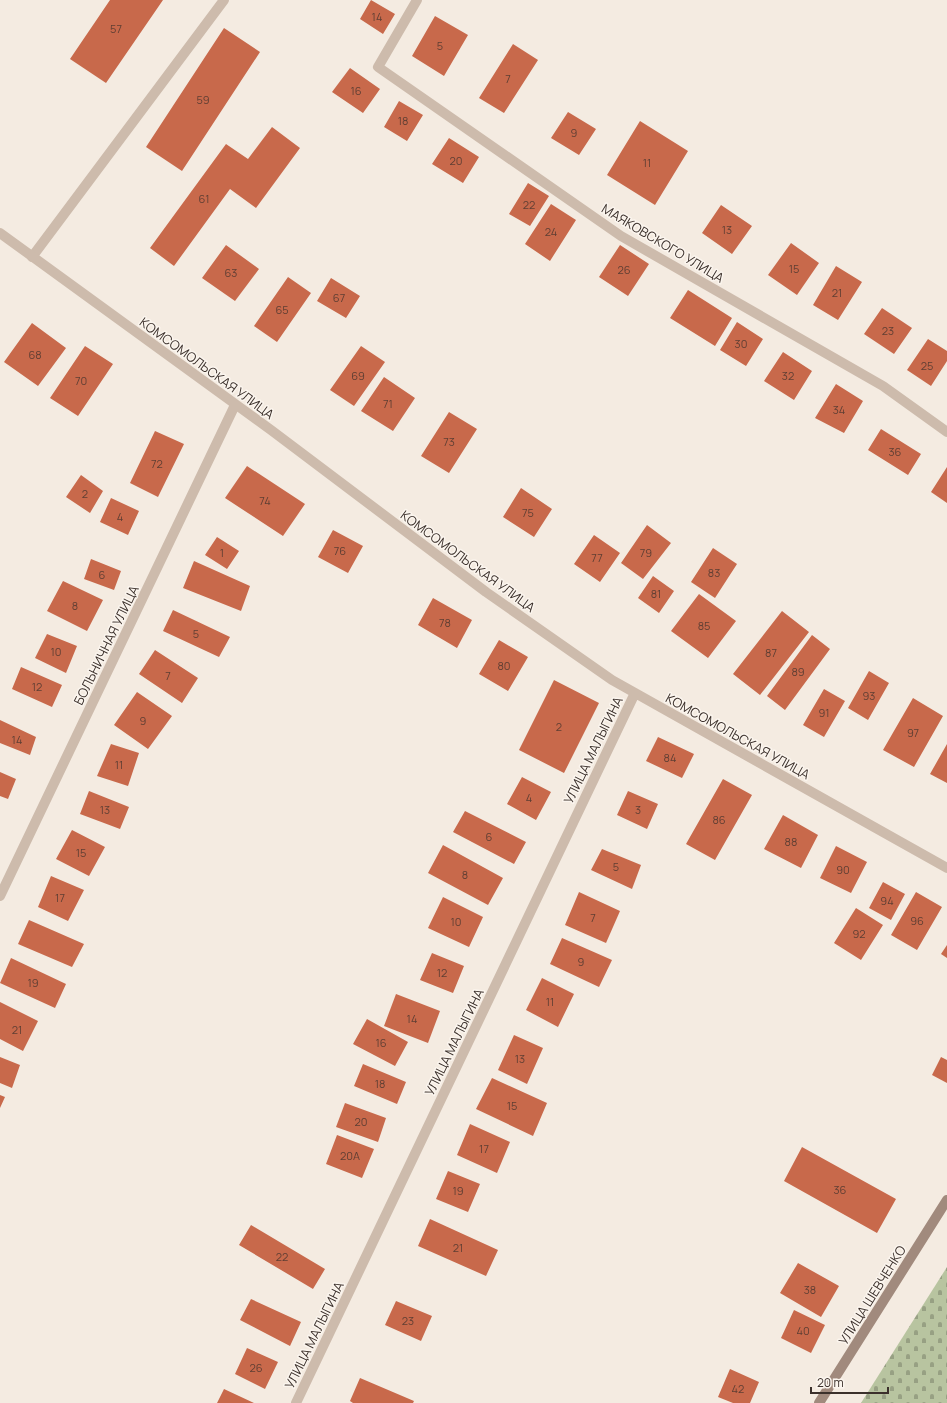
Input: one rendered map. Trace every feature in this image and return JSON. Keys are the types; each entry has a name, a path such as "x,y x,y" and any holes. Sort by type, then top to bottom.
{"street":[{"path":"32,257 224,0"},
{"name":"МАЯКОВСКОГО УЛИЦА","path":"417,0 378,67 621,236 883,386 947,432"},
{"name":"КОМСОМОЛЬСКАЯ УЛИЦА","path":"0,233 271,430 486,592 612,680 947,868"},
{"name":"БОЛЬНИЧНАЯ УЛИЦА","path":"0,896 235,405"},
{"name":"УЛИЦА МАЛЫГИНА","path":"296,1403 635,693"},
{"name":"УЛИЦА ШЕВЧЕНКО","path":"819,1403 947,1200"}],"green space":[{"path":"947,1267 947,1403 861,1403"}],"building":[{"path":"110,0 163,0 106,83 70,59"},
{"path":"371,0 395,14 383,34 360,19"},
{"path":"435,16 468,35 444,76 412,56"},
{"path":"224,28 260,52 182,171 146,147"},
{"path":"513,44 538,60 504,113 479,98"},
{"path":"350,68 380,89 363,113 332,92"},
{"path":"399,101 423,115 407,141 384,127"},
{"path":"568,112 596,129 579,155 551,138"},
{"path":"640,121 688,151 655,205 607,175"},
{"path":"272,127 300,148 256,208 230,189 174,266 150,248 226,144 248,159"},
{"path":"449,138 479,157 463,183 432,164"},
{"path":"528,183 549,196 530,226 509,214"},
{"path":"551,204 576,220 550,261 525,244"},
{"path":"721,205 752,226 732,254 702,233"},
{"path":"791,243 819,263 797,295 768,275"},
{"path":"226,245 259,269 235,301 202,278"},
{"path":"620,245 649,264 628,296 599,277"},
{"path":"836,266 862,282 838,320 813,305"},
{"path":"288,277 311,293 277,342 254,326"},
{"path":"331,278 360,296 346,318 317,301"},
{"path":"688,290 732,318 715,346 670,318"},
{"path":"882,308 912,328 894,354 864,334"},
{"path":"737,322 763,339 746,366 720,350"},
{"path":"32,323 66,348 38,386 4,362"},
{"path":"928,339 947,351 947,361 931,386 907,370"},
{"path":"85,346 113,364 78,416 50,398"},
{"path":"361,346 385,362 354,406 330,390"},
{"path":"783,352 812,371 794,400 764,381"},
{"path":"384,377 415,398 393,431 361,411"},
{"path":"836,384 863,401 844,433 815,418"},
{"path":"449,412 477,429 449,473 421,456"},
{"path":"881,429 921,454 908,475 868,450"},
{"path":"155,431 184,444 158,497 130,483"},
{"path":"247,466 305,504 283,536 225,498"},
{"path":"947,467 947,503 931,492"},
{"path":"81,475 103,491 90,513 66,497"},
{"path":"521,488 552,509 534,537 503,517"},
{"path":"111,498 139,511 128,535 100,522"},
{"path":"647,525 671,543 643,579 621,563"},
{"path":"333,530 363,546 348,573 318,557"},
{"path":"594,535 620,553 600,582 574,564"},
{"path":"217,537 239,551 227,569 205,555"},
{"path":"713,548 737,564 715,598 691,582"},
{"path":"91,559 121,571 114,590 84,579"},
{"path":"194,561 250,586 241,611 183,588"},
{"path":"653,576 674,591 659,613 638,598"},
{"path":"63,581 103,600 87,631 47,611"},
{"path":"699,594 736,621 708,658 671,631"},
{"path":"433,598 472,620 457,648 418,625"},
{"path":"173,610 230,637 219,657 163,631"},
{"path":"782,611 809,632 760,695 733,674"},
{"path":"47,634 77,646 66,673 35,658"},
{"path":"812,635 830,649 785,710 767,696"},
{"path":"499,640 528,657 508,691 479,674"},
{"path":"155,650 198,678 182,703 139,674"},
{"path":"21,667 62,685 52,707 12,689"},
{"path":"869,671 889,683 868,720 848,708"},
{"path":"554,680 599,703 564,773 519,750"},
{"path":"824,689 845,701 824,737 803,725"},
{"path":"137,692 172,716 148,749 114,725"},
{"path":"913,698 943,716 914,767 883,750"},
{"path":"0,720 36,737 30,755 0,743"},
{"path":"658,737 694,754 682,778 646,761"},
{"path":"111,744 139,753 128,786 97,776"},
{"path":"947,744 947,783 930,774"},
{"path":"0,772 16,779 8,799 0,796"},
{"path":"522,777 551,792 536,820 507,804"},
{"path":"723,779 752,795 715,860 686,844"},
{"path":"89,791 129,807 120,829 80,814"},
{"path":"628,791 658,804 647,829 617,815"},
{"path":"465,811 526,842 514,864 453,832"},
{"path":"783,815 818,835 801,868 764,849"},
{"path":"72,830 105,847 89,876 56,859"},
{"path":"443,845 503,878 488,905 428,873"},
{"path":"836,846 867,862 851,893 820,878"},
{"path":"602,849 641,865 632,889 591,870"},
{"path":"51,876 84,890 68,921 38,907"},
{"path":"883,882 905,894 891,920 869,908"},
{"path":"579,892 620,911 606,943 565,925"},
{"path":"916,892 942,907 917,950 891,935"},
{"path":"443,897 483,917 469,947 428,928"},
{"path":"856,908 883,925 861,960 834,943"},
{"path":"29,920 84,944 72,967 18,944"},
{"path":"562,938 612,960 599,987 550,964"},
{"path":"947,945 947,958 941,954"},
{"path":"432,953 464,966 453,993 420,980"},
{"path":"11,958 66,984 55,1008 0,983"},
{"path":"542,978 574,994 558,1027 526,1010"},
{"path":"396,994 440,1011 428,1043 384,1026"},
{"path":"0,1002 38,1021 23,1051 0,1039"},
{"path":"367,1019 408,1042 395,1066 353,1044"},
{"path":"514,1035 543,1048 527,1084 498,1070"},
{"path":"0,1057 20,1065 12,1088 0,1083"},
{"path":"941,1057 947,1060 947,1083 932,1075"},
{"path":"363,1064 406,1082 397,1104 354,1086"},
{"path":"492,1078 547,1103 533,1136 476,1109"},
{"path":"0,1095 5,1097 0,1108"},
{"path":"345,1103 386,1118 378,1142 336,1127"},
{"path":"470,1124 510,1142 497,1173 457,1155"},
{"path":"337,1135 374,1149 362,1178 326,1164"},
{"path":"802,1147 896,1199 877,1233 784,1181"},
{"path":"448,1171 480,1184 468,1212 436,1199"},
{"path":"430,1219 498,1250 486,1276 418,1246"},
{"path":"251,1225 325,1269 313,1289 239,1245"},
{"path":"798,1263 839,1286 821,1317 780,1293"},
{"path":"251,1299 301,1322 290,1346 240,1320"},
{"path":"396,1301 432,1316 421,1341 385,1325"},
{"path":"794,1310 825,1325 811,1353 781,1338"},
{"path":"247,1348 278,1362 265,1389 235,1374"},
{"path":"730,1369 759,1382 750,1403 733,1403 718,1397"},
{"path":"360,1378 414,1401 413,1403 353,1403 350,1401"},
{"path":"224,1389 254,1403 217,1403"}]}
